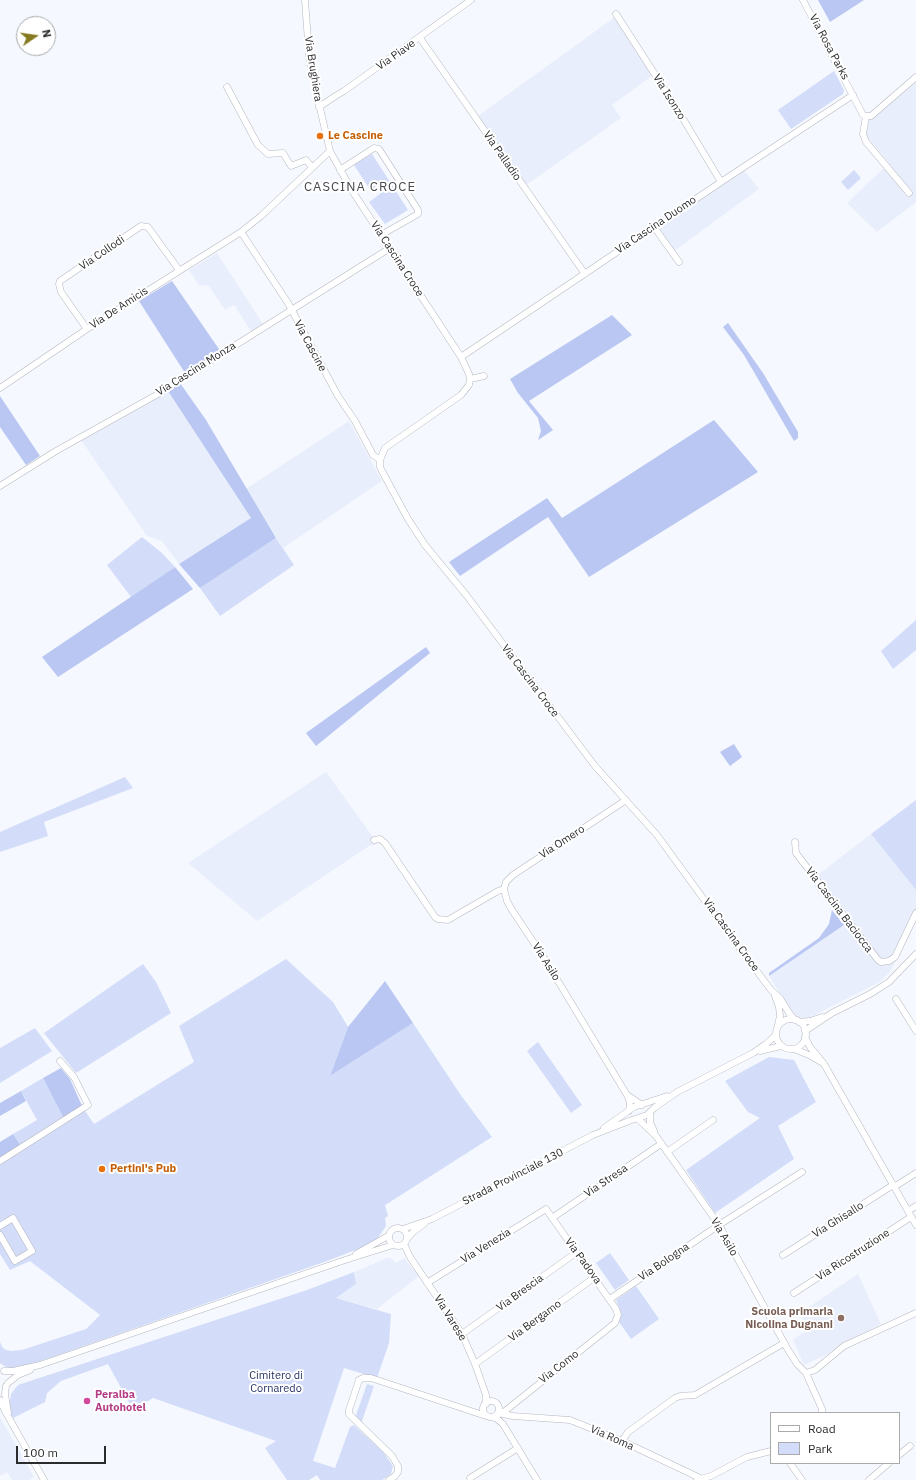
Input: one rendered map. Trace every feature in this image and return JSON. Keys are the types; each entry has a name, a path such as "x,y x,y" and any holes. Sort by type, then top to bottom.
{"street":[{"name":"Via Brughiera","path":"305,0 309,55 326,137"},
{"name":"Via Piave","path":"319,107 420,38 471,0"},
{"name":"Via Rosa Parks","path":"803,0 863,115 866,116"},
{"name":"Via Isonzo","path":"616,14 676,107 721,182"},
{"name":"Via Palladio","path":"420,38 585,274"},
{"path":"909,193 866,142 863,134 866,116 871,116 916,77"},
{"path":"227,87 258,145 268,154 283,153 291,166 306,160 312,168"},
{"name":"Via Cascina Duomo","path":"461,357 853,95"},
{"name":"Via Cascina Croce","path":"326,137 330,150 340,170 461,357 470,379"},
{"path":"340,170 374,148 379,149 418,210 418,214 381,235"},
{"name":"Via De Amicis","path":"0,388 87,329 241,232 261,216 330,150"},
{"name":"Via Collodi","path":"87,329 61,292 59,284 60,281 141,226 148,226 179,270"},
{"path":"654,227 679,262"},
{"name":"Via Cascine","path":"241,232 288,303 325,374 355,421 373,455 380,460"},
{"name":"Via Cascina Monza","path":"0,486 56,451 158,394 390,248"},
{"path":"380,460 385,448 461,395 469,385 470,379 484,376"},
{"name":"Via Cascina Croce","path":"380,460 380,467 383,473 408,519 425,545 489,625 574,741 657,836 732,938 780,998 789,1013 797,1021"},
{"name":"Via Omero","path":"504,889 506,882 513,875 626,800"},
{"path":"374,840 380,839 385,843 435,917 438,919 448,920 504,889"},
{"name":"Via Cascina Baciocca","path":"795,842 796,853 881,962 889,961 895,957 916,913"},
{"name":"Via Asilo","path":"504,889 507,901 512,910 544,958 628,1095 630,1102 629,1111"},
{"path":"781,1046 776,1036 778,1025 786,1020 810,1021 832,1013 870,994 889,982 916,954"},
{"name":"Via Cascina Croce","path":"773,991 779,1007 780,1016 778,1025"},
{"path":"896,999 916,1030"},
{"path":"794,1049 801,1045 805,1034 832,1013"},
{"path":"797,1021 805,1034 810,1047 824,1064 916,1225"},
{"name":"Strada Provinciale 130","path":"593,1135 634,1107 677,1092 753,1053 776,1036"},
{"name":"Strada Provinciale 130","path":"753,1053 781,1046 794,1049"},
{"path":"794,1049 809,1055 824,1064"},
{"path":"0,1161 88,1105 74,1077 60,1061"},
{"name":"Strada Provinciale 130","path":"403,1229 432,1218 593,1135 638,1119 650,1113 654,1108 677,1092"},
{"name":"Via Asilo","path":"628,1095 642,1105"},
{"name":"Via Asilo","path":"650,1113 650,1122 656,1136 718,1225 784,1343 806,1373 822,1412"},
{"name":"Via Asilo","path":"638,1119 656,1136"},
{"path":"667,1152 713,1120"},
{"name":"Via Stresa","path":"552,1218 661,1144"},
{"name":"Via Bologna","path":"610,1298 718,1225 802,1172"},
{"name":"Via Ghisallo","path":"783,1255 916,1173"},
{"name":"Via Ricostruzione","path":"794,1293 910,1214 916,1206"},
{"name":"Via Padova","path":"546,1209 610,1298 618,1315"},
{"name":"Via Venezia","path":"427,1283 546,1209"},
{"path":"0,1226 14,1218 32,1251 15,1261 0,1237"},
{"name":"Strada Provinciale 130","path":"401,1244 413,1232 432,1218"},
{"path":"0,1390 18,1375 40,1365 345,1260 401,1244 406,1233 403,1229 394,1228 388,1236 345,1260"},
{"path":"388,1236 389,1241 401,1244"},
{"name":"Via Varese","path":"401,1244 405,1254 410,1257 462,1334 483,1384 486,1395 483,1410 495,1414 496,1403 483,1384"},
{"name":"Via Brescia","path":"462,1334 577,1252"},
{"name":"Via Bergamo","path":"475,1364 595,1277"},
{"path":"806,1373 815,1370 844,1346 916,1313"},
{"name":"Via Como","path":"495,1414 512,1405 615,1323 618,1315"},
{"path":"622,1441 628,1432 675,1398 680,1396 695,1395 784,1343"},
{"path":"1,1369 16,1370 40,1365"},
{"path":"1,1369 8,1376 5,1394 9,1416"},
{"name":"Via Roma","path":"390,1480 398,1472 398,1466 392,1456 349,1414 349,1410 360,1380 365,1377 471,1412 570,1420 622,1441 699,1479"},
{"path":"0,1400 44,1480"},
{"path":"471,1412 490,1401 496,1403"},
{"path":"505,1427 508,1420 516,1416 512,1412 512,1405"},
{"path":"495,1414 505,1427 537,1480"},
{"path":"900,1454 910,1446"},
{"path":"470,1478 518,1448"},
{"path":"699,1479 710,1476 747,1457 770,1451"},
{"path":"791,1464 802,1480"},
{"path":"869,1480 888,1464"}],"shaded area":[{"path":"818,0 864,0 830,22"},
{"path":"615,17 653,75 612,105 621,118 526,185 478,116"},
{"path":"916,82 916,202 877,232 847,203 889,163 866,135 869,120"},
{"path":"743,169 759,189 674,251 656,228"},
{"path":"217,253 263,324 260,326 263,331 255,337 234,305 225,310 209,286 199,285 189,270"},
{"path":"172,281 221,352 185,373 139,301"},
{"path":"612,315 632,335 529,401 553,430 538,440 541,431 538,418 518,393 510,379"},
{"path":"728,323 763,373 798,432 798,438 794,441 744,355 723,327"},
{"path":"180,383 206,420 276,538 200,588 179,564 251,518 168,391"},
{"path":"168,391 251,518 179,564 162,541 147,536 81,440"},
{"path":"0,396 40,456 26,465 0,427"},
{"path":"714,420 758,472 589,577 548,517 460,576 449,562 547,498 562,518"},
{"path":"349,421 382,481 283,548 246,489"},
{"path":"175,567 193,589 58,677 42,657"},
{"path":"426,647 430,653 316,746 306,733"},
{"path":"734,744 742,757 730,766 720,752"},
{"path":"326,772 378,844 369,846 257,921 188,863"},
{"path":"871,834 916,890 916,918 910,935 889,973 881,981 809,1018 799,1019 794,1016 769,976 844,925 810,881"},
{"path":"832,910 844,925 769,976 769,973 819,938 829,924"},
{"path":"385,981 413,1023 330,1076 348,1027"},
{"path":"61,1068 70,1079 83,1108 64,1119 43,1078"},
{"path":"21,1091 26,1101 0,1116 0,1103"},
{"path":"13,1134 21,1146 0,1159 0,1142"},
{"path":"387,1258 391,1258 396,1263 404,1258 419,1276 377,1309 336,1298 356,1284 354,1272"},
{"name":"Scuola primaria Nicolina Dugnani","path":"858,1274 881,1324 824,1356 804,1365 793,1340 808,1329 800,1313"},
{"path":"0,1417 34,1477 29,1480 12,1480 7,1472 0,1476"}],"green space":[{"path":"834,71 844,90 843,94 791,129 778,110"},
{"path":"372,154 408,210 385,224 369,202 380,194 381,191 376,187 371,191 354,165"},
{"path":"854,170 861,178 848,190 841,182"},
{"path":"142,537 162,553 175,567 131,597 107,565"},
{"path":"276,538 294,565 220,616 200,588"},
{"path":"916,620 916,650 893,669 881,651"},
{"path":"125,777 133,788 44,822 48,836 0,852 0,832"},
{"path":"916,800 916,890 871,834"},
{"path":"286,959 333,1002 348,1027 330,1076 413,1023 460,1094 492,1137 385,1205 388,1216 385,1218 386,1226 378,1238 371,1244 327,1261 44,1360 17,1368 4,1366 0,1363 0,1342 2,1347 6,1350 22,1350 86,1329 100,1315 30,1261 10,1270 0,1254 0,1159 21,1146 13,1134 37,1120 21,1091 43,1078 64,1119 83,1108 94,1124 194,1062 179,1026"},
{"path":"143,964 156,982 171,1013 76,1073 44,1033"},
{"path":"35,1028 52,1051 0,1083 0,1048"},
{"path":"538,1042 582,1105 571,1113 527,1051"},
{"path":"769,1057 794,1060 816,1102 778,1126 794,1159 715,1213 686,1170 760,1118 748,1112 725,1081"},
{"path":"610,1253 629,1280 615,1290 596,1263"},
{"name":"Cimitero di Cornaredo","path":"354,1272 356,1284 336,1298 391,1314 389,1343 377,1378 344,1368 313,1461 335,1468 350,1427 354,1425 383,1452 393,1466 391,1474 382,1480 320,1480 317,1475 309,1480 287,1480 265,1448 276,1441 153,1398 133,1410 108,1364 61,1381 47,1393 45,1402 13,1418 11,1415 8,1402 11,1394 18,1385 307,1290"},
{"path":"636,1286 659,1319 631,1339 619,1322 621,1313 616,1300"},
{"path":"367,1384 374,1386 361,1424 355,1418"}],"place":[{"name":"Le Cascine","path":"320,136"},
{"name":"Pertini's Pub","path":"102,1169"},
{"name":"Scuola primaria Nicolina Dugnani","path":"841,1318"},
{"name":"Peralba Autohotel","path":"87,1401"}],"district":[{"name":"CASCINA CROCE","path":"360,187"}]}
